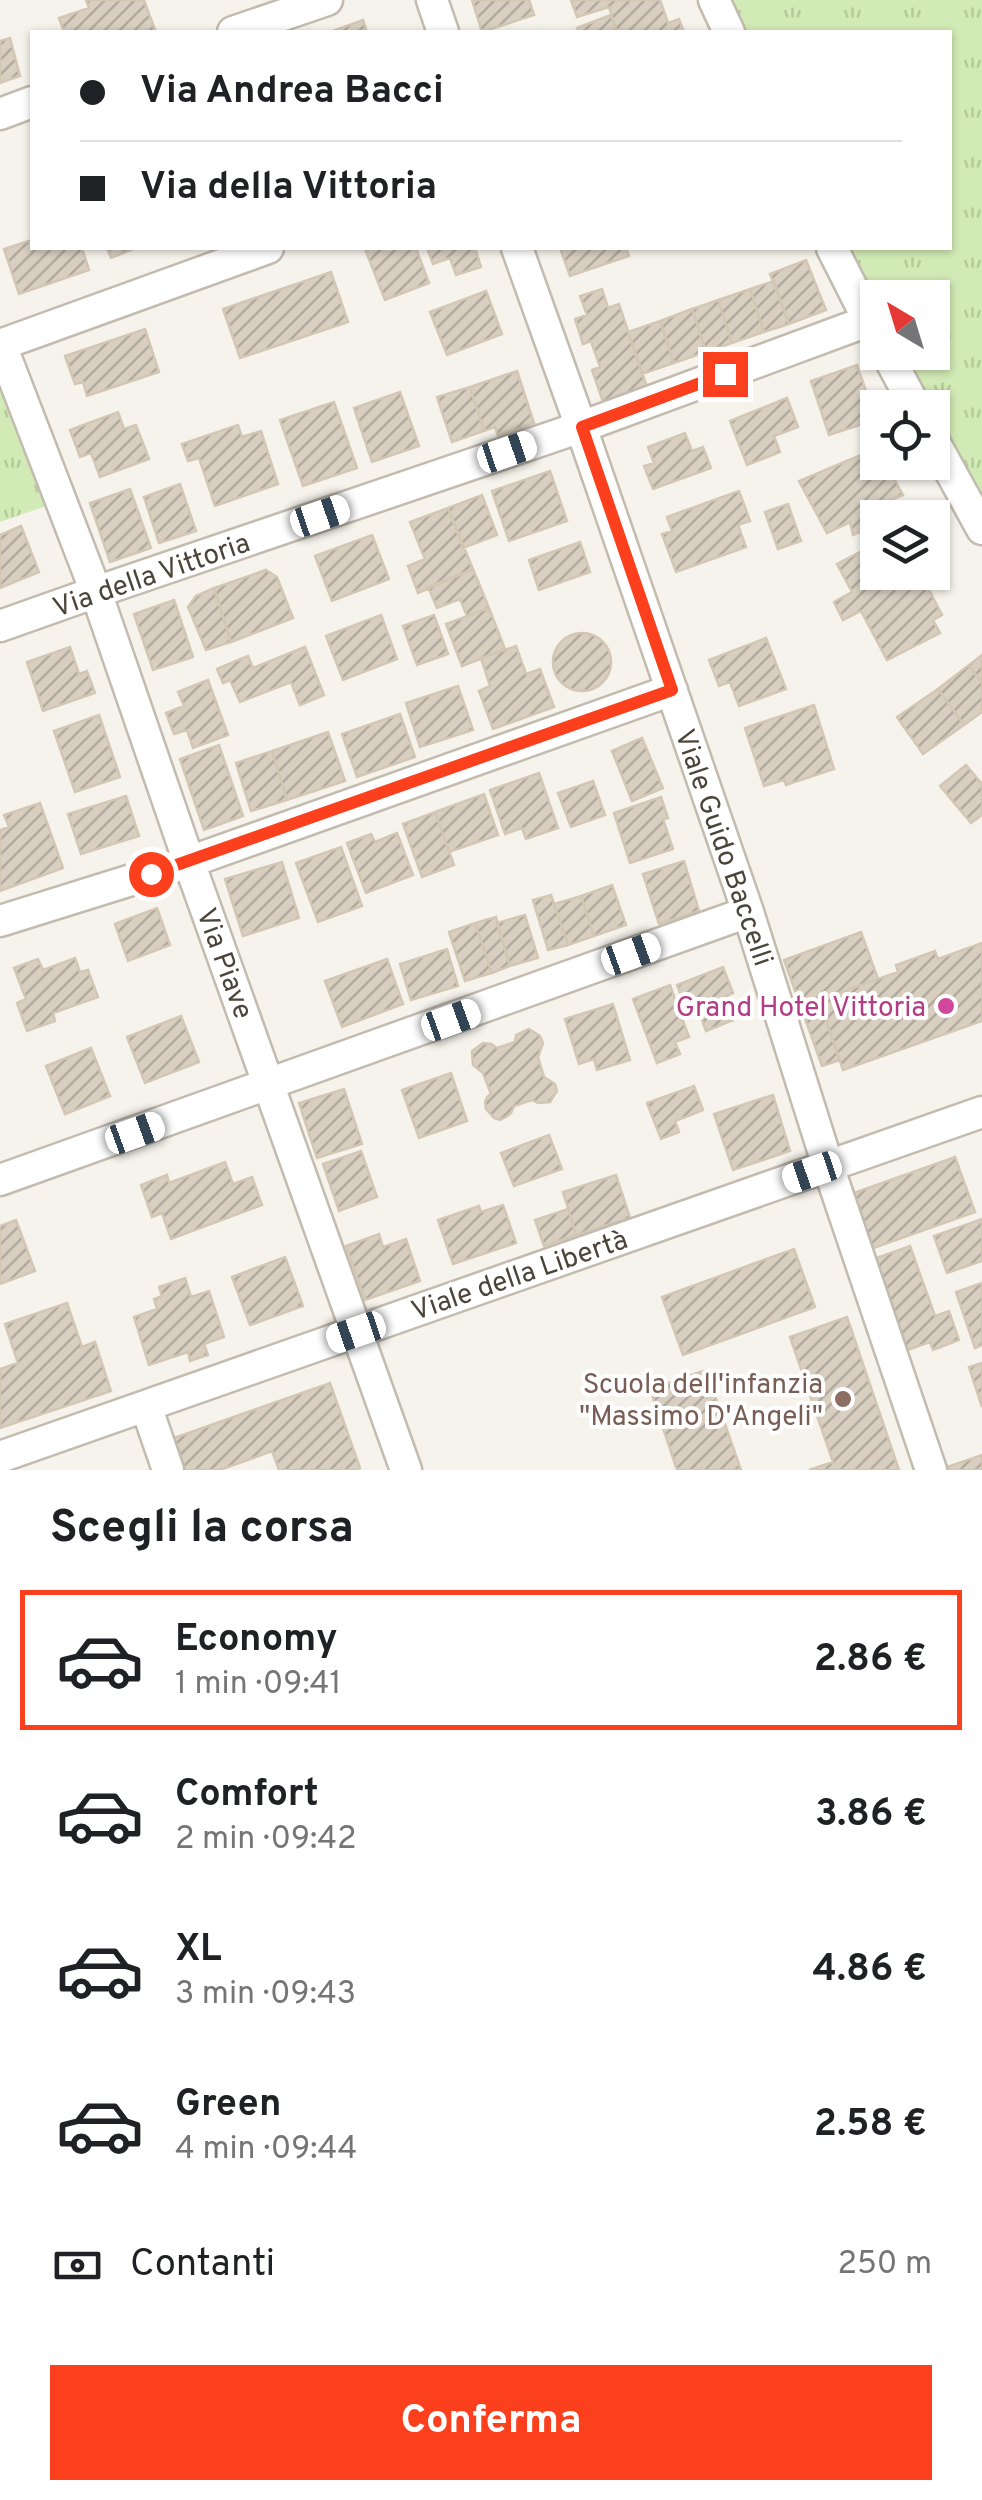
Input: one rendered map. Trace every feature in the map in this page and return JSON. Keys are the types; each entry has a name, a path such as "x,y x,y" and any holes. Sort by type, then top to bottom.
{"street":[{"path":"240,30 327,0"},
{"path":"432,0 442,30"},
{"path":"714,0 728,30"},
{"path":"0,114 30,103"},
{"path":"1,345 262,250"},
{"name":"Viale Guido Baccelli","path":"518,250 748,912 828,1166 931,1470"},
{"path":"833,250 860,303"},
{"name":"Via della Vittoria","path":"0,626 860,333"},
{"name":"Via Piave","path":"1,345 96,592 406,1470"},
{"path":"950,471 982,529"},
{"path":"0,921 189,862 672,690"},
{"path":"0,1180 748,912"},
{"name":"Viale della Libertà","path":"0,1457 982,1112"},
{"path":"146,1406 168,1470"}],"green space":[{"path":"725,0 982,0 982,504 950,444 950,390 922,390 911,370 950,370 950,280 864,280 848,250 952,250 952,30 739,30"},
{"path":"0,383 49,505 0,522"}],"building":[{"path":"86,0 144,0 155,30 63,30 59,18 89,8"},
{"path":"472,0 529,0 534,15 481,30"},
{"path":"571,0 660,0 668,23 679,19 683,30 616,30 609,7 577,17"},
{"path":"611,15 616,30 578,30"},
{"path":"363,20 366,30 336,30"},
{"path":"10,38 20,76 0,83 0,41"},
{"path":"30,241 30,250 83,250 89,270 19,294 4,249"},
{"path":"108,250 131,250 111,258"},
{"path":"365,250 417,250 429,283 385,300"},
{"path":"428,250 476,250 481,267 456,275 450,258 433,264"},
{"path":"561,250 627,250 629,256 570,276"},
{"path":"806,260 826,310 789,324 770,274"},
{"path":"331,272 348,322 240,358 223,309"},
{"path":"774,281 789,324 764,332 750,289"},
{"path":"602,289 608,308 619,304 647,387 603,402 592,370 600,367 591,341 583,344 575,319 587,315 580,296"},
{"path":"750,289 764,332 732,343 718,300"},
{"path":"486,291 502,334 447,355 430,312"},
{"path":"718,300 732,343 706,352 692,309"},
{"path":"692,309 706,352 674,363 660,321"},
{"path":"660,321 674,363 642,374 628,332"},
{"path":"145,329 159,372 87,396 83,382 75,384 65,356"},
{"path":"857,365 866,390 860,390 860,425 829,435 811,381"},
{"path":"517,371 534,423 498,436 495,427 484,431 470,387"},
{"path":"470,387 484,431 452,442 437,397"},
{"path":"400,392 419,446 372,462 354,408"},
{"path":"787,398 798,427 774,436 780,452 747,465 730,421"},
{"path":"334,402 357,468 303,486 280,420"},
{"path":"118,412 124,429 136,425 149,459 100,477 91,453 80,457 70,430"},
{"path":"238,425 242,437 261,431 278,484 215,506 199,458 188,461 182,444"},
{"path":"685,433 692,451 703,447 711,468 653,489 644,466 654,463 648,447"},
{"path":"860,455 860,480 895,480 903,495 890,500 860,500 860,532 853,535 850,522 827,533 799,481"},
{"path":"550,471 567,521 509,541 492,491"},
{"path":"180,484 196,531 159,543 144,497"},
{"path":"130,489 151,548 110,562 90,503"},
{"path":"739,491 750,521 738,525 746,547 676,572 662,534 672,531 667,517"},
{"path":"482,495 497,535 463,548 448,508"},
{"path":"788,504 801,541 778,549 765,512"},
{"path":"448,508 473,569 418,593 408,566 425,559 410,522"},
{"path":"21,526 39,572 0,588 0,535"},
{"path":"372,535 389,579 332,601 315,556"},
{"path":"580,542 590,572 539,590 529,560"},
{"path":"860,552 860,590 929,590 942,615 933,620 940,633 887,660 861,611 843,620 834,602 852,592 837,564"},
{"path":"473,569 489,608 467,616 460,599 437,608 428,587"},
{"path":"266,570 277,577 293,618 231,642 214,588"},
{"path":"214,588 231,642 206,650 188,607 196,596"},
{"path":"174,600 193,657 153,670 134,614"},
{"path":"489,608 505,649 462,666 446,624"},
{"path":"381,615 397,659 343,680 326,636"},
{"path":"434,615 448,654 417,665 403,626"},
{"path":"582,633 603,641 611,662 603,683 582,691 561,683 553,662 561,641"},
{"path":"766,638 786,689 739,706 730,682 719,686 709,660"},
{"path":"516,646 526,674 540,669 554,707 493,729 479,691 490,686 481,658"},
{"path":"70,647 79,674 87,671 95,693 43,711 27,662"},
{"path":"305,647 324,695 300,705 291,682 240,702 230,680 223,683 217,669 248,656 253,668"},
{"path":"982,655 982,683 969,665"},
{"path":"969,665 982,683 982,712 964,725 938,689"},
{"path":"208,680 228,735 193,748 187,730 174,734 166,713 184,706 178,692"},
{"path":"458,686 473,730 420,747 406,703"},
{"path":"938,689 964,725 923,754 897,717"},
{"path":"814,705 834,769 786,785 784,780 764,786 745,728"},
{"path":"400,714 415,757 357,777 342,734"},
{"path":"99,715 120,777 75,792 54,731"},
{"path":"328,732 345,781 287,800 272,751"},
{"path":"642,738 663,788 632,801 612,751"},
{"path":"219,745 243,816 204,830 180,759"},
{"path":"272,751 287,800 251,811 236,763"},
{"path":"966,765 982,784 982,815 971,823 940,786"},
{"path":"539,773 558,828 526,839 522,828 505,834 490,790"},
{"path":"593,781 605,815 571,827 558,793"},
{"path":"484,794 498,835 449,852 435,812"},
{"path":"126,796 139,836 81,854 68,814"},
{"path":"661,797 673,849 630,863 614,813"},
{"path":"40,803 63,868 0,891 0,830 9,827 4,815"},
{"path":"435,812 454,865 422,877 403,824"},
{"path":"397,833 413,875 366,893 347,843 371,834 375,842"},
{"path":"341,847 362,906 318,922 296,863"},
{"path":"684,861 699,911 659,924 643,874"},
{"path":"282,862 299,918 243,936 225,879"},
{"path":"612,885 626,925 594,936 581,896"},
{"path":"551,895 568,945 548,950 533,900"},
{"path":"581,896 594,936 568,945 554,904"},
{"path":"157,908 170,945 128,961 115,924"},
{"path":"525,915 538,958 510,966 497,923"},
{"path":"496,917 510,966 492,973 475,923"},
{"path":"475,923 492,973 465,981 449,932"},
{"path":"861,932 878,979 819,1000 840,1060 822,1066 784,960"},
{"path":"982,943 982,1021 843,1070 819,1000 898,972 896,965 935,951 938,959"},
{"path":"447,949 458,986 411,1000 400,964"},
{"path":"75,958 80,972 88,970 98,997 53,1013 55,1021 27,1031 17,1003 26,999 14,968 38,959 43,970"},
{"path":"387,959 403,1004 342,1027 325,981"},
{"path":"723,967 733,993 724,997 733,1020 706,1031 699,1012 689,1016 677,985"},
{"path":"670,985 689,1037 675,1042 680,1054 657,1063 633,999"},
{"path":"613,1004 630,1060 597,1070 594,1059 579,1064 565,1019"},
{"path":"181,1016 199,1062 145,1083 127,1037"},
{"path":"529,1029 540,1036 543,1043 538,1057 544,1077 555,1084 557,1091 550,1102 532,1100 514,1106 500,1120 494,1118 486,1109 485,1102 491,1094 483,1073 473,1065 472,1051 483,1043 497,1048 515,1042 516,1035"},
{"path":"91,1048 110,1096 65,1114 46,1066"},
{"path":"451,1073 467,1121 419,1138 402,1090"},
{"path":"694,1086 703,1110 675,1121 679,1132 661,1139 647,1103"},
{"path":"344,1089 362,1144 317,1158 299,1103"},
{"path":"773,1095 790,1151 733,1170 714,1114"},
{"path":"549,1135 562,1169 514,1186 501,1153"},
{"path":"361,1151 377,1197 339,1211 323,1164"},
{"path":"955,1157 975,1212 871,1249 851,1194"},
{"path":"225,1162 233,1184 252,1177 262,1205 171,1239 162,1213 152,1217 141,1185 167,1175 169,1183"},
{"path":"616,1175 630,1218 576,1235 563,1192"},
{"path":"503,1205 516,1243 453,1264 438,1220 479,1206 481,1212"},
{"path":"568,1209 576,1235 544,1246 535,1220"},
{"path":"982,1219 982,1261 947,1273 934,1236"},
{"path":"16,1220 35,1271 0,1284 0,1226"},
{"path":"379,1234 383,1247 406,1239 420,1281 365,1300 346,1246"},
{"path":"910,1246 935,1316 949,1311 959,1340 933,1350 930,1342 902,1352 871,1260"},
{"path":"794,1249 815,1307 683,1355 662,1297"},
{"path":"285,1257 303,1306 250,1325 232,1277"},
{"path":"185,1278 191,1297 209,1291 224,1337 204,1344 208,1355 190,1361 188,1352 149,1365 134,1317 157,1309 154,1299 162,1296 159,1287"},
{"path":"982,1283 982,1345 975,1348 956,1292"},
{"path":"67,1303 82,1347 95,1342 111,1391 0,1428 0,1369 18,1363 5,1324"},
{"name":"Scuola dell'infanzia \"Massimo D'Angeli\"","path":"847,1317 899,1470 809,1470 833,1462 790,1337"},
{"path":"982,1363 982,1407 969,1367"},
{"name":"Scuola dell'infanzia \"Massimo D'Angeli\"","path":"706,1370 741,1470 677,1470 650,1389"},
{"path":"330,1383 360,1468 279,1470 272,1451 220,1470 185,1470 174,1438"},
{"path":"982,1455 982,1470 948,1470 947,1467"}],"place":[{"name":"Grand Hotel Vittoria","path":"946,1006"},
{"name":"Scuola dell'infanzia \"Massimo D'Angeli\"","path":"843,1399"}],"route":[{"path":"151,874 672,690 582,427 725,374"}]}
